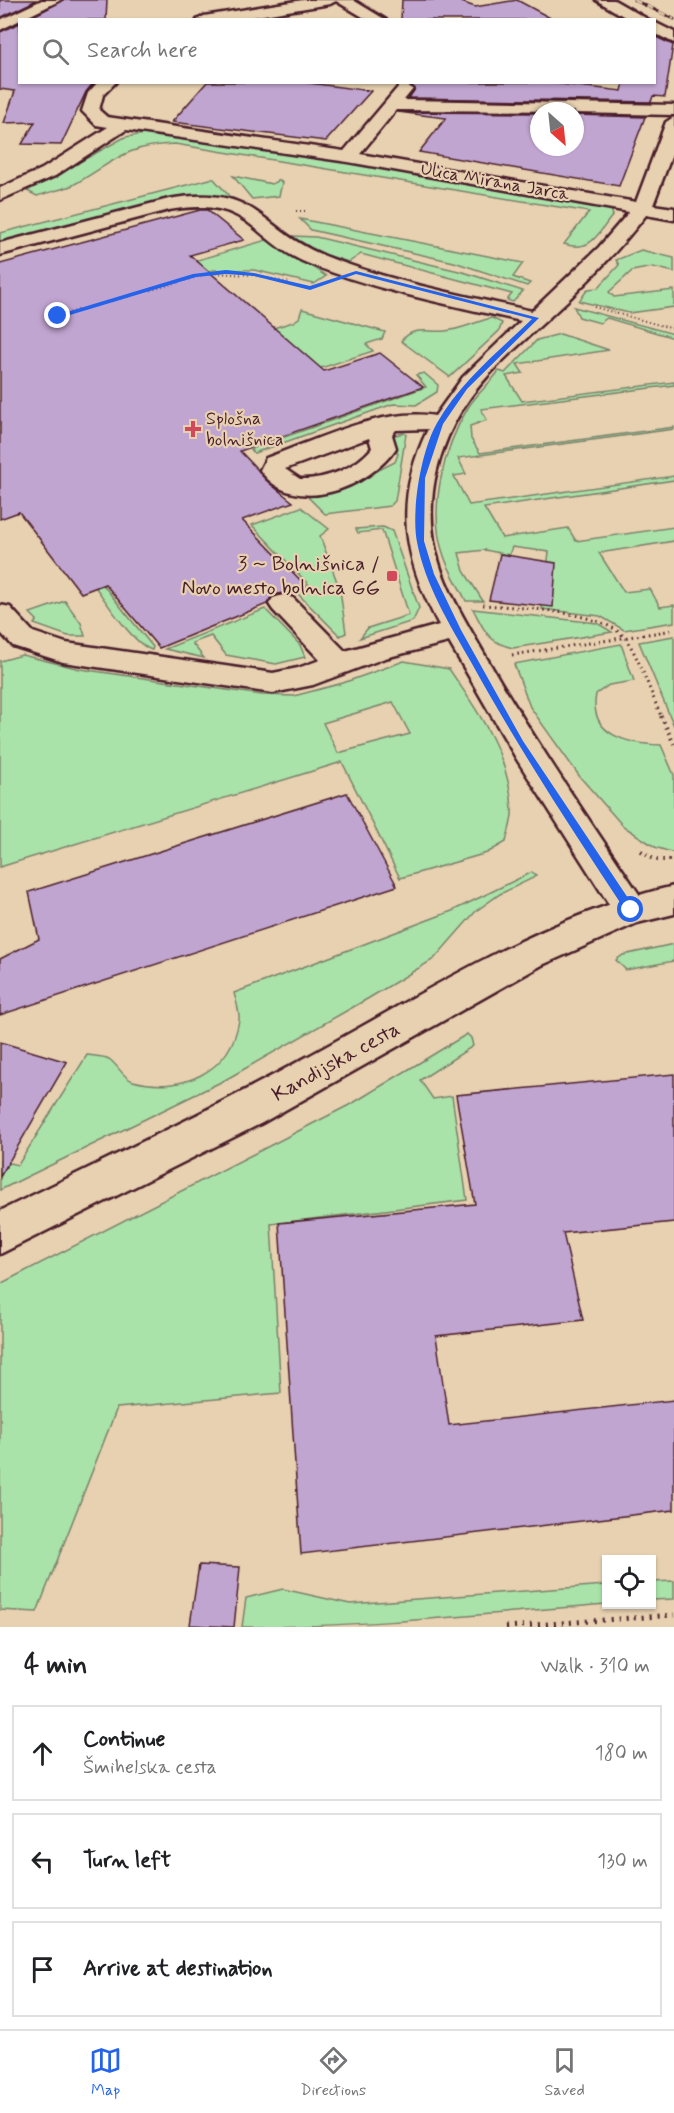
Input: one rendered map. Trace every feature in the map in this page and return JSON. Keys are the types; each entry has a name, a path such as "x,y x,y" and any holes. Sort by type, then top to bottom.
{"street":[{"path":"0,26 54,0"},
{"path":"217,18 330,0"},
{"path":"343,0 375,18"},
{"path":"610,3 638,18"},
{"path":"0,8 21,14"},
{"path":"656,27 674,38"},
{"name":"Ulica Mirana Jarca","path":"106,84 96,93 90,111 102,121 348,157 674,214"},
{"path":"348,157 408,84"},
{"path":"392,105 674,110"},
{"path":"631,910 520,743 457,630 430,574 420,541 421,478 439,424 465,388 597,260 641,208 674,122"},
{"path":"0,194 18,188 74,158 123,124"},
{"path":"0,249 160,206 191,201 234,204 274,235 315,259 447,298 536,318"},
{"path":"388,423 422,421 439,424"},
{"path":"283,604 341,664"},
{"path":"0,614 23,639 63,652 273,683 302,678 404,642 457,630"},
{"name":"Kandijska cesta","path":"0,1233 248,1110 529,954 631,910 674,900"}],"path":[{"path":"58,316 211,273 254,274 290,283"},
{"path":"586,305 674,329"},
{"path":"479,605 513,607 592,619 611,626 625,637 674,744"},
{"path":"509,655 674,630"},
{"path":"633,846 655,860 674,860"},
{"path":"506,1627 674,1615"}],"green space":[{"path":"158,132 351,160 610,207 613,215 588,244 573,246 564,244 589,212 175,144 158,145 131,152 64,188 37,196 27,191 125,137"},
{"path":"233,176 272,184 280,180 282,183 279,196 252,199"},
{"path":"214,179 231,198 179,197 0,244 0,233"},
{"path":"300,219 523,263 513,277 530,283 527,286 454,262 311,230"},
{"path":"292,236 316,237 463,272 523,291 513,302 507,300 512,294 361,254 349,262 341,260 312,249"},
{"path":"270,239 326,276 314,284 254,270 214,270 47,304"},
{"path":"641,250 674,258 674,272 653,267 632,271 609,292 614,297 674,290 674,307 629,313 579,301 588,289 598,288 619,265 616,260"},
{"path":"574,307 674,334 674,338 607,318 600,323 579,317"},
{"path":"302,309 385,332 382,339 366,344 373,351 171,417 126,373 293,322 299,318"},
{"path":"492,318 502,323 499,331 450,377 401,341 416,331 451,330"},
{"path":"560,334 609,350 517,364 523,373 506,376 522,401 674,382 674,385 481,409 487,420 470,426 471,439 480,453 674,427 674,429 458,458 466,474 454,476 469,505 674,476 674,480 484,508 502,538 568,528 576,541 674,527 674,541 599,553 624,592 650,589 660,607 674,605 674,622 624,630 600,616 542,609 549,552 512,547 509,555 485,550 459,553 464,571 483,601 466,601 446,562 439,538 438,499 446,459 460,422 472,402 499,371 505,373 537,340"},
{"path":"424,373 438,385 437,392 416,405 393,404 254,453 251,449 426,387 416,375"},
{"path":"406,434 395,501 390,506 325,514 308,497 361,479 395,462 398,454 392,436"},
{"path":"301,507 329,529 320,536 340,590 346,633 340,636 297,593 311,587 252,525"},
{"path":"383,527 392,531 419,608 413,621 360,638 368,628 409,615 382,530 358,533 356,529"},
{"path":"95,575 153,647 152,650 136,639 118,618 88,577"},
{"path":"65,601 81,623 85,636 68,636 34,624 37,620 30,613"},
{"path":"265,609 300,645 305,657 276,664 226,655 211,636 192,643 204,658 165,649"},
{"path":"473,609 597,623 612,632 513,648 492,639"},
{"path":"674,636 674,726 639,642"},
{"path":"621,644 634,681 609,685 596,694 595,708 598,720 613,735 636,743 661,745 674,775 674,853 655,847 623,826 580,777 530,707 514,664"},
{"path":"22,655 80,669 262,695 294,696 343,683 404,661 449,669 491,735 505,771 510,790 512,814 506,842 487,853 400,878 342,762 0,867 0,661","holes":["393,702 410,734 338,753 323,723"]},
{"path":"532,872 536,875 533,878 500,894 476,911 434,959 369,998 225,1080 0,1190 0,1161 18,1165 87,1055 107,1058 133,1081 168,1084 201,1075 226,1054 234,1038 239,1017 234,993 452,911"},
{"path":"674,944 674,961 626,970 616,960 623,955"},
{"path":"467,1034 473,1046 420,1080 433,1099 452,1096 467,1200 271,1224 281,1393 117,1408 37,1612 0,1610 0,1284 353,1103"},
{"path":"674,1581 674,1599 656,1600 656,1582"},
{"path":"602,1585 602,1604 379,1622 242,1627 246,1598 283,1589 350,1604"}],"building":[{"path":"0,0 37,0 0,18"},
{"path":"63,0 107,0 106,18 30,18"},
{"path":"402,0 456,0 475,7 517,0 550,18 401,18"},
{"path":"18,24 18,84 92,84 86,92 61,145 22,144 35,122 4,123 15,91 0,89 0,32"},
{"path":"656,37 673,45 665,97 653,96 651,102 409,98 415,89 409,84 561,84 622,91 624,84 656,84"},
{"path":"205,84 317,84 371,91 326,141 172,122"},
{"path":"398,112 530,113 530,156 584,156 584,115 645,117 619,186 419,152 446,118"},
{"name":"Splošna bolnišnica","path":"207,210 244,240 190,255 324,371 380,353 423,387 240,451 273,486 293,502 242,520 307,587 289,595 282,593 272,596 267,604 159,648 105,584 81,593 19,512 0,519 0,264"},
{"path":"500,554 556,563 553,607 489,600"},
{"path":"347,793 397,886 0,1015 0,959 39,939 29,892"},
{"path":"0,1042 67,1062 0,1177"},
{"path":"674,1074 674,1222 563,1233 583,1320 436,1336 449,1425 674,1400 674,1510 301,1554 279,1223 475,1204 456,1095"},
{"path":"199,1565 240,1567 234,1627 190,1625"}],"railway":[{"path":"634,0 674,19"}],"place":[{"name":"Splošna bolnišnica","path":"193,429"},
{"name":"3 ~ Bolnišnica / Novo mesto bolnica GG","path":"392,576"}],"route":[{"path":"58,316 195,275 226,272 254,274 310,288 356,272 447,298 536,318 465,388 439,424 421,478 420,541 430,574 457,630 520,743 631,910"}]}
